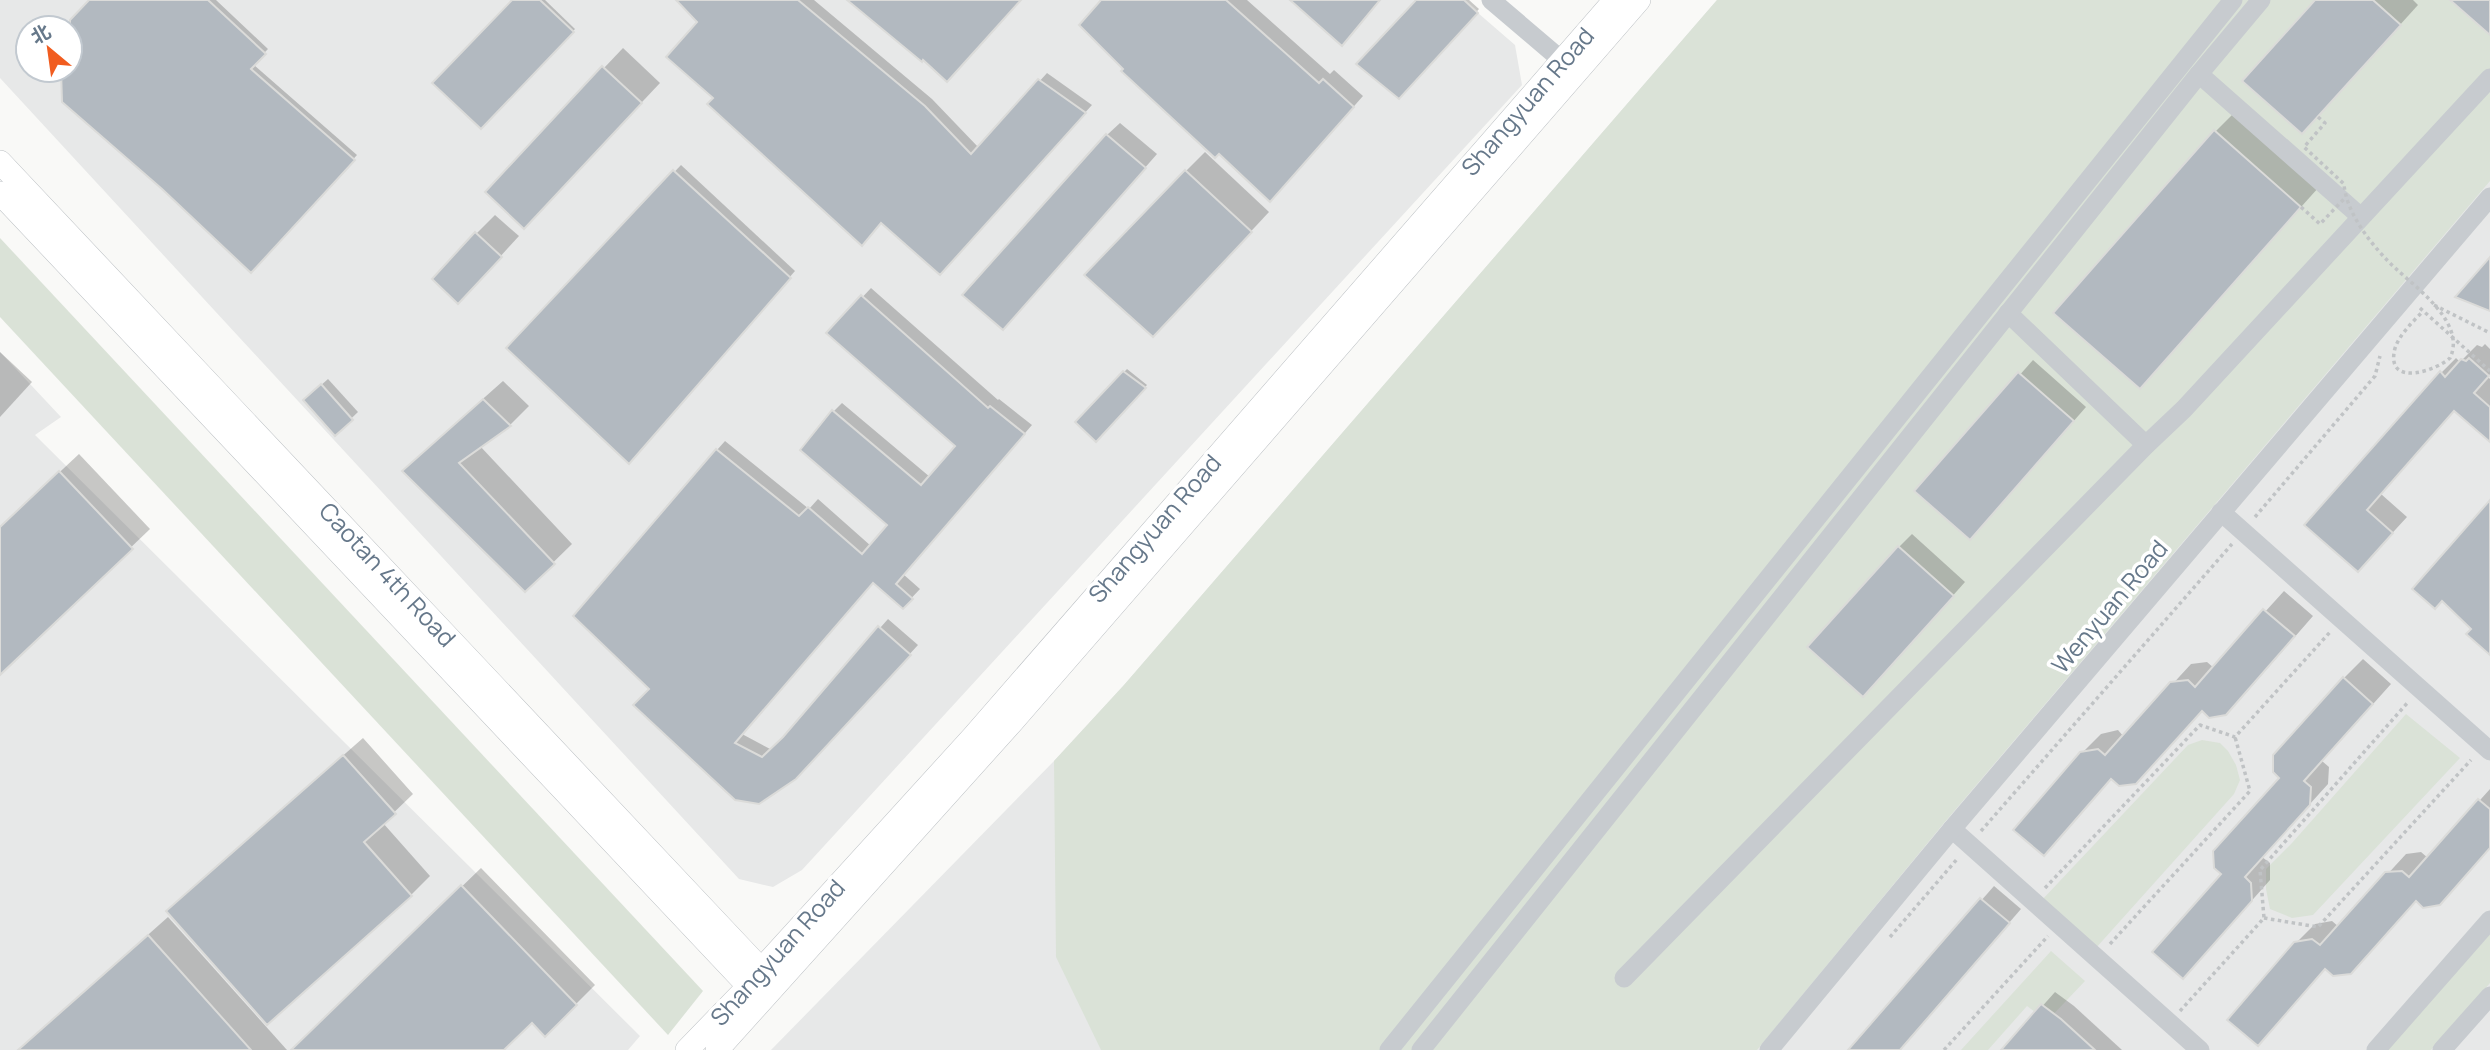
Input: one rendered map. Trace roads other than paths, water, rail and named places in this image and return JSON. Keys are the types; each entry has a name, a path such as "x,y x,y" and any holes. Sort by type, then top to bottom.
{"main road":[{"name":"Shangyuan Road","path":"687,1050 762,986 1012,722 1568,66 1615,0"},
{"name":"Shangyuan Road","path":"1568,66 1639,0"},
{"name":"Caotan 4th Road","path":"0,162 762,986"},
{"name":"Caotan 4th Road","path":"0,193 762,986"},
{"name":"Shangyuan Road","path":"717,1050 762,986"}],"street":[{"path":"1491,0 1568,66"},
{"path":"1389,1050 2234,0"},
{"path":"1421,1050 2199,74 2261,0"},
{"path":"2199,74 2361,217"},
{"path":"1624,978 2184,409 2490,78"},
{"name":"Wenyuan Road","path":"1769,1050 1952,829 2490,197"},
{"path":"2008,313 2146,445"},
{"path":"2221,512 2487,748"},
{"path":"1952,829 2200,1050"},
{"path":"2376,1050 2490,920"},
{"path":"2442,1050 2490,996"}]}
